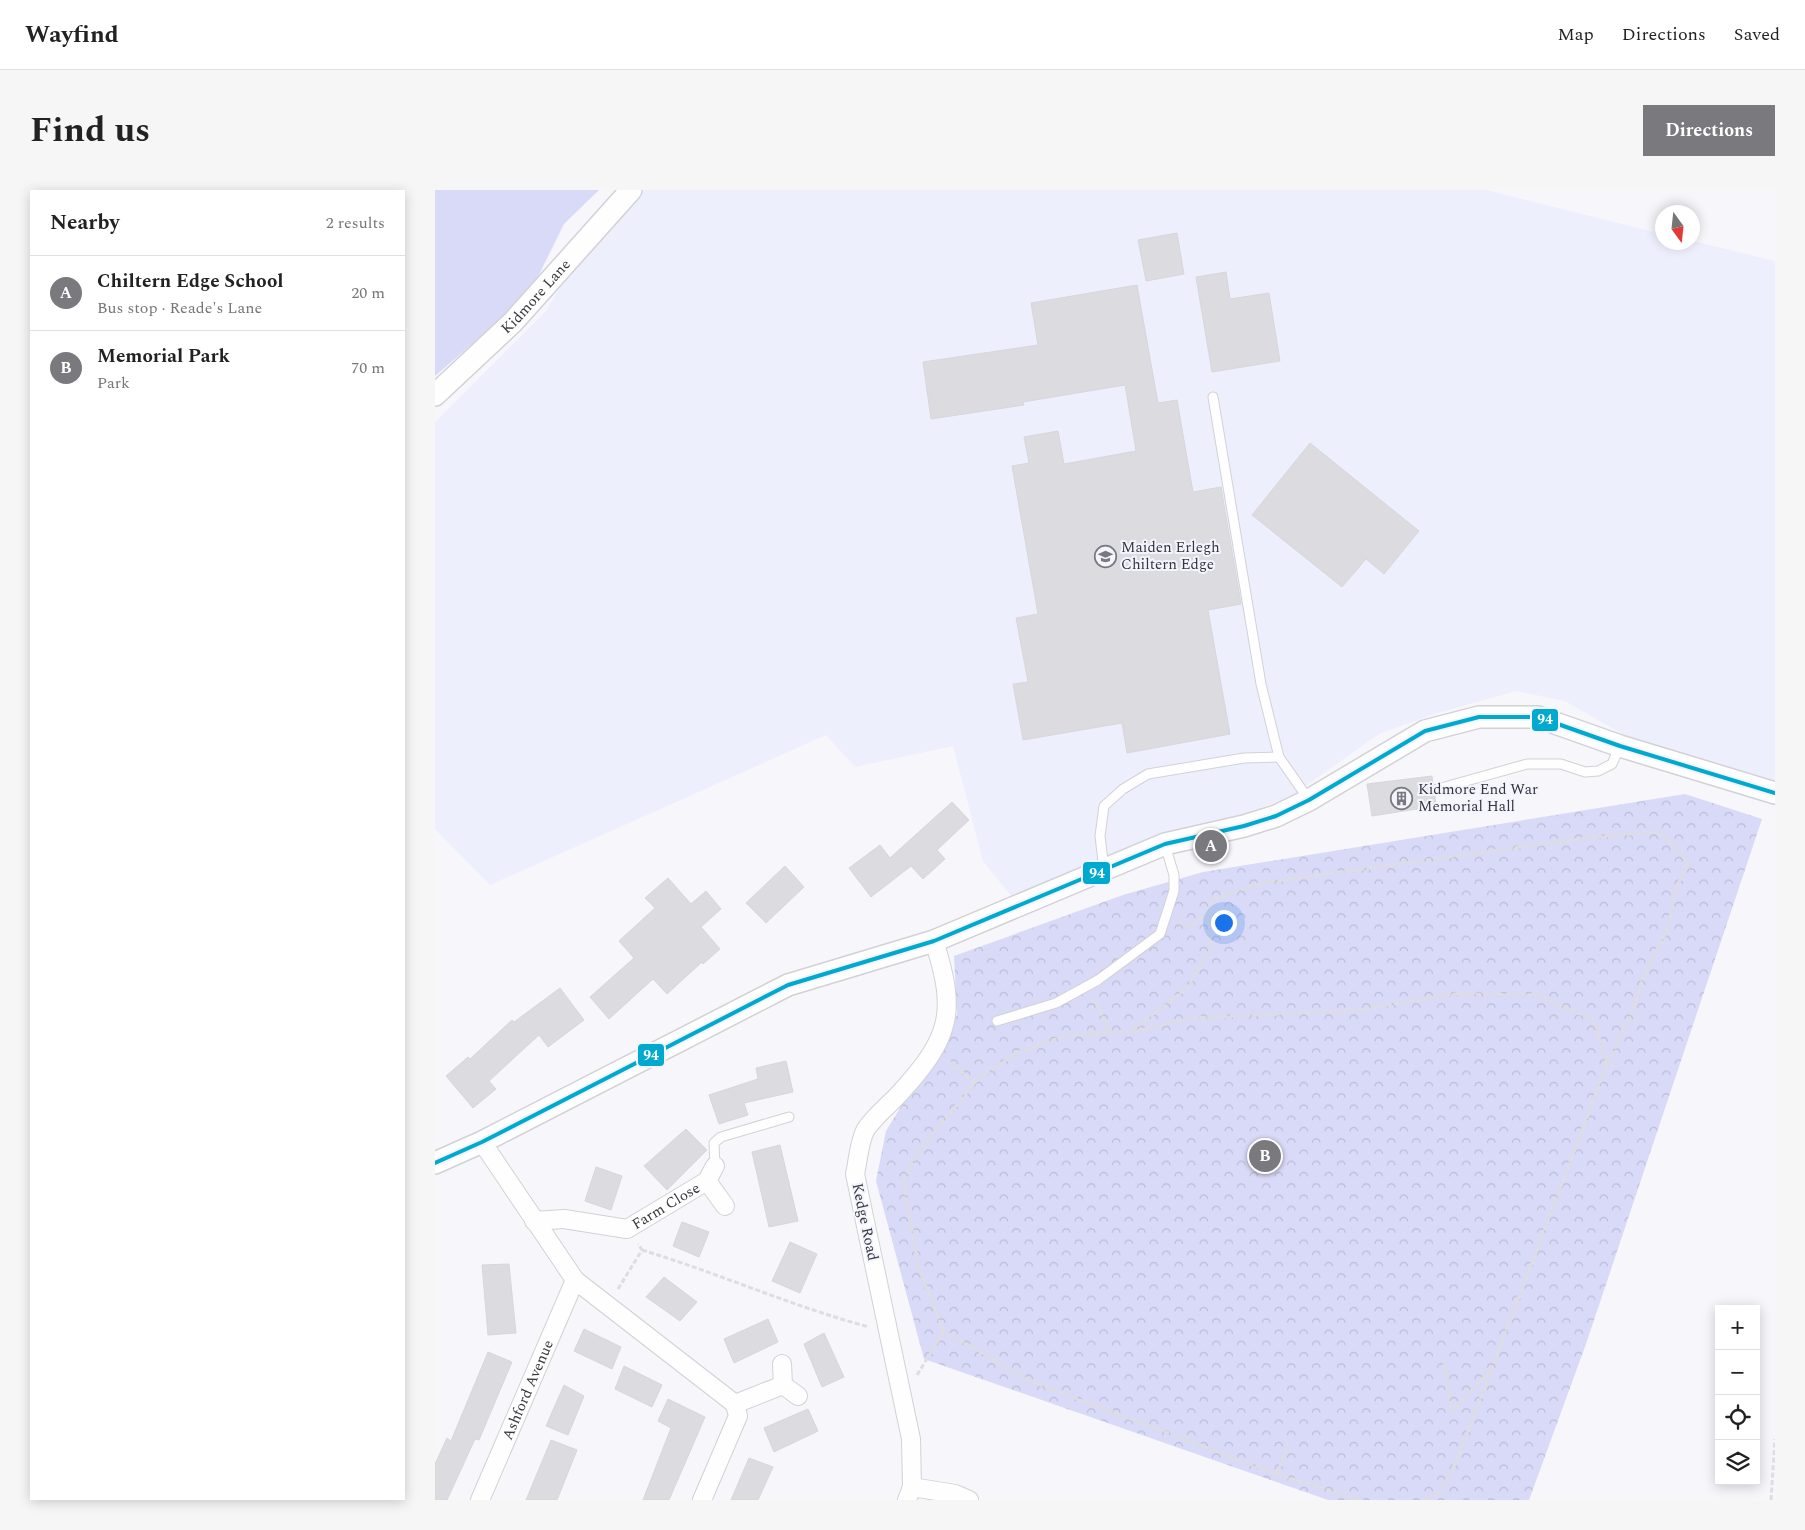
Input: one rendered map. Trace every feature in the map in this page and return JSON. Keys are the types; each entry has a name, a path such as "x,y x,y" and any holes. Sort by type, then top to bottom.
{"street":[{"name":"Kidmore Lane","path":"435,395 513,322 631,190"},
{"path":"435,1163 482,1142 787,985 934,940 1165,844 1245,826 1276,816 1309,800 1425,731 1479,717 1538,717 1620,746 1775,793"},
{"name":"Kedge Road","path":"909,1494 911,1439 855,1174 866,1130 923,1068 942,1035 948,1005 944,973 934,940"},
{"path":"482,1142 575,1280 735,1404 738,1416 702,1500"},
{"name":"Farm Close","path":"534,1221 564,1219 627,1229 711,1174 725,1206"},
{"name":"Ashford Avenue","path":"480,1500 575,1280"},
{"path":"782,1364 783,1385"},
{"path":"735,1404 783,1385"},
{"path":"783,1385 798,1396"},
{"path":"909,1494 955,1494 969,1500"}],"lane":[{"path":"1213,397 1261,684 1279,757 1309,800"},
{"path":"1434,790 1527,764 1561,764 1585,772 1597,771 1612,764 1620,746"},
{"path":"1103,870 1100,836 1104,806 1123,789 1148,774 1244,758 1279,757"},
{"path":"997,1021 1056,1003 1089,985 1160,934 1167,917 1173,891 1174,875 1165,844"},
{"path":"711,1174 714,1142 721,1138 789,1117"}],"path":[{"path":"1131,1032 1187,988 1211,947 1208,913 1213,899 1262,883 1593,837 1654,832 1670,840 1688,864 1676,888 1669,928 1643,978 1631,1015 1607,1065 1457,1460 1439,1494 1423,1500"},
{"path":"1167,917 1190,926 1208,913"},
{"path":"1089,985 1110,1033"},
{"path":"1360,1500 1277,1474 1030,1381 944,1331 919,1269 903,1181 919,1151 975,1082 1016,1053 1068,1034 1131,1032 1189,1018 1352,1011 1452,994 1537,995 1594,1020 1607,1065"},
{"path":"934,1049 975,1082"},
{"path":"627,1229 642,1250 694,1266 827,1316 888,1332"},
{"path":"608,1305 642,1250"},
{"path":"901,1391 908,1390 944,1331"},
{"path":"1444,1364 1452,1411 1491,1370"},
{"path":"1771,1500 1775,1439"},
{"path":"1277,1474 1289,1443"}],"shaded area":[{"name":"Maiden Erlegh Chiltern Edge","path":"627,190 1486,190 1655,232 1655,250 1700,250 1700,243 1775,261 1775,784 1717,763 1661,756 1565,701 1516,691 1434,714 1379,734 1290,797 1235,817 1137,843 1012,897 983,861 953,746 855,767 826,735 490,885 435,829 435,422 547,310 595,223"}],"green space":[{"path":"435,190 599,190 564,224 529,295 435,376"},
{"path":"1685,794 1762,819 1586,1344 1529,1500 1328,1500 924,1359 876,1181 886,1131 957,1015 954,956 1123,895 1203,872"}],"building":[{"path":"1177,233 1184,274 1146,281 1138,240"},
{"path":"1226,272 1230,299 1269,293 1280,361 1212,372 1196,277"},
{"path":"1137,285 1158,403 1177,400 1193,492 1221,487 1241,604 1208,610 1230,734 1127,753 1122,723 1023,740 1013,684 1028,682 1016,618 1038,614 1012,466 1029,463 1024,437 1058,431 1064,464 1136,451 1125,385 1023,402 1024,405 931,419 923,362 1038,345 1031,303"},
{"path":"1310,443 1419,531 1384,574 1366,559 1342,587 1252,515"},
{"name":"Kidmore End War Memorial Hall","path":"1432,776 1433,784 1429,786 1428,791 1435,796 1436,806 1372,816 1367,784"},
{"path":"952,802 969,820 937,850 945,859 923,879 911,866 871,897 849,868 880,845 890,858"},
{"path":"785,866 804,887 766,923 746,903"},
{"path":"668,878 691,904 706,891 721,909 701,927 720,949 703,964 702,962 667,994 653,979 609,1019 590,997 634,958 619,941 655,908 645,898"},
{"path":"560,988 584,1020 548,1047 539,1035 489,1081 496,1089 473,1108 446,1076 468,1057 470,1059 512,1020 514,1022"},
{"path":"786,1061 793,1092 744,1103 748,1115 719,1124 709,1095 758,1079 756,1068"},
{"path":"686,1129 707,1150 667,1190 644,1166"},
{"path":"780,1145 798,1221 769,1227 752,1152"},
{"path":"596,1167 622,1176 611,1210 585,1201"},
{"path":"682,1222 709,1232 699,1257 673,1246"},
{"path":"790,1242 817,1254 800,1293 772,1281"},
{"path":"509,1264 516,1333 488,1335 482,1265"},
{"path":"664,1277 697,1302 680,1321 646,1297"},
{"path":"768,1319 778,1342 734,1363 724,1339"},
{"path":"584,1329 621,1347 612,1369 574,1351"},
{"path":"824,1333 844,1377 822,1387 804,1344"},
{"path":"488,1352 512,1362 479,1440 475,1439 447,1500 435,1500 435,1464 447,1438 451,1441"},
{"path":"624,1366 662,1385 652,1407 615,1389"},
{"path":"564,1385 584,1396 568,1435 546,1426"},
{"path":"668,1399 705,1417 669,1500 643,1500 671,1428 658,1421"},
{"path":"808,1409 818,1431 774,1452 764,1428"},
{"path":"551,1440 577,1450 557,1500 526,1500"},
{"path":"749,1458 773,1467 758,1500 731,1500"}],"transit line":[{"name":"94","path":"435,1163 482,1142 788,985 934,941 1165,844 1244,826 1276,816 1309,800 1425,731 1479,717 1538,717 1620,746 1775,793"}],"place":[{"name":"Maiden Erlegh Chiltern Edge","path":"1105,556"},
{"name":"Kidmore End War Memorial Hall","path":"1402,798"},
{"name":"Chiltern Edge School","path":"1211,846"},
{"name":"Memorial Park","path":"1265,1156"}]}
